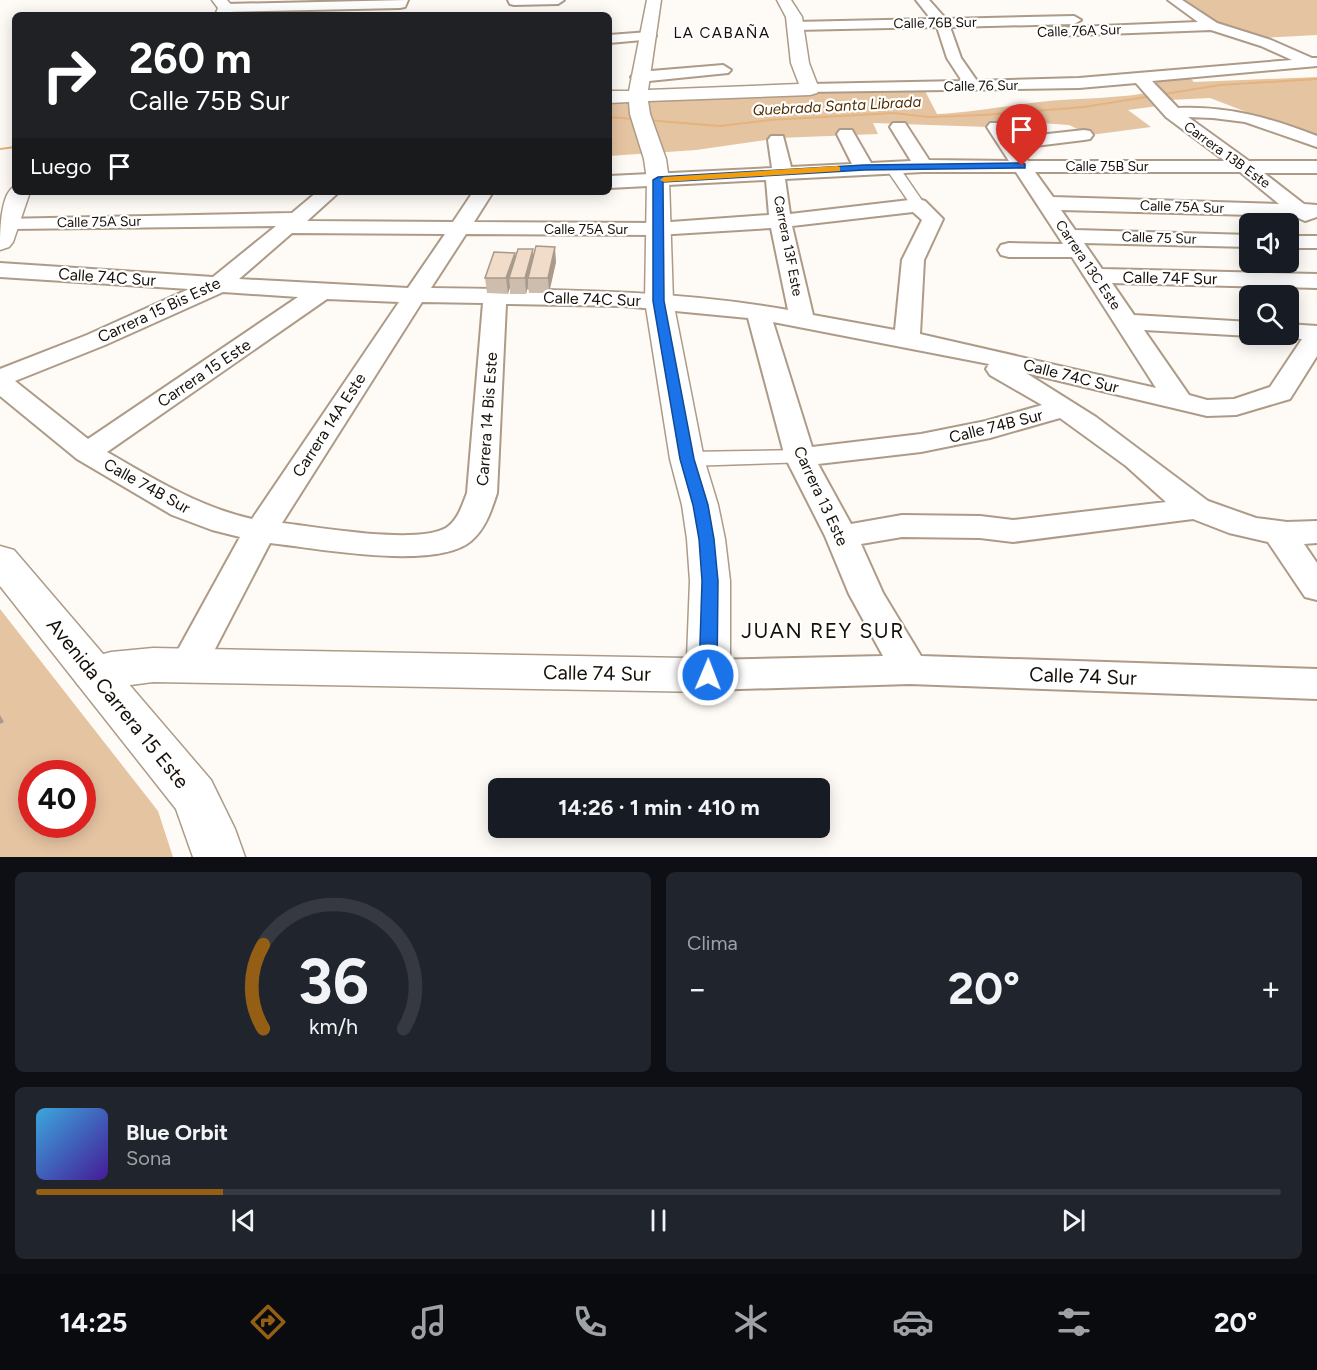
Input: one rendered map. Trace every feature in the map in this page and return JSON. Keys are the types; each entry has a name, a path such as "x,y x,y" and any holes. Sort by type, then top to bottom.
{"street":[{"path":"514,0 558,0"},
{"path":"654,0 649,36 639,77 640,113 658,180 658,301 687,459 700,505 707,550 710,581 708,675"},
{"path":"784,0 790,9 795,26 801,63 810,89"},
{"path":"922,0 954,58 974,86"},
{"path":"1174,0 1212,26 1314,62"},
{"path":"223,8 383,10 401,2"},
{"path":"1059,6 1088,31"},
{"name":"Calle 76B Sur","path":"795,26 865,24 943,35 1074,20"},
{"path":"865,24 876,42"},
{"name":"Calle 76A Sur","path":"943,35 1212,26"},
{"path":"612,39 649,36"},
{"name":"Calle 76 Sur","path":"612,99 640,113 810,89 1144,82 1314,62"},
{"path":"639,77 723,70"},
{"name":"Carrera 13B Este","path":"1144,82 1167,107 1198,134 1309,211 1317,227"},
{"path":"1167,107 1240,114 1317,142"},
{"path":"899,127 923,166"},
{"path":"846,134 864,168"},
{"name":"Carrera 13C Este","path":"1084,135 1001,136 1180,403"},
{"name":"Carrera 13F Este","path":"777,140 780,221 802,319"},
{"name":"Calle 75B Sur","path":"612,182 923,166 1317,167"},
{"path":"892,167 918,205 933,219 913,260 907,339"},
{"path":"4,232 18,195"},
{"name":"Carrera 15 Bis Este","path":"0,378 47,361 218,285 326,195"},
{"name":"Carrera 14A Este","path":"188,666 261,531 481,195"},
{"name":"Calle 75A Sur","path":"1046,203 1309,211"},
{"name":"Calle 75A Sur","path":"4,232 293,223 458,229 657,229 780,221 918,205"},
{"name":"Calle 75 Sur","path":"1009,250 1073,243 1239,241"},
{"path":"1299,242 1317,243"},
{"name":"Calle 74C Sur","path":"0,270 321,292 658,301 758,312 960,349 1207,408 1236,407 1280,393 1307,371"},
{"name":"Calle 74F Sur","path":"1095,276 1317,281"},
{"name":"Carrera 15 Este","path":"87,453 321,292"},
{"name":"Carrera 14 Bis Este","path":"458,535 473,519 482,493 495,297"},
{"name":"Carrera 13 Este","path":"758,312 800,457 841,537 866,594 910,670"},
{"path":"1125,322 1239,328"},
{"path":"1299,333 1317,335 1307,371"},
{"path":"960,349 1026,382 1063,408"},
{"name":"Calle 74B Sur","path":"0,383 87,453 183,508 223,523 261,531 387,545 429,545 458,535"},
{"name":"Calle 74B Sur","path":"800,457 921,443 990,429 1063,408 1129,455 1196,508 1233,523 1278,532 1302,534 1317,532"},
{"path":"687,459 800,457"},
{"name":"Calle 74B Sur","path":"841,537 902,526 980,527 1013,531 1196,508"},
{"path":"1278,532 1317,588"},
{"name":"Avenida Carrera 15 Este","path":"0,559 194,795 210,829 219,857"},
{"name":"Calle 74 Sur","path":"93,673 134,666 708,675 910,670 1317,684"}],"shaded area":[{"path":"1179,0 1317,0 1317,35 1263,38 1212,23"},
{"path":"1317,77 1317,139 1210,98 1170,100 1173,104 1128,110 1151,127 1090,135 1069,125 1013,121 988,127 873,123 878,134 779,138 696,150 612,156 612,102 799,92 924,89 937,114 1054,100 1115,97 1160,90 1151,81 1190,78 1194,82"},
{"path":"0,609 158,811 173,857 0,857"}],"building":[{"path":"536,246 555,247 548,278 528,278"},
{"path":"518,249 533,249 525,278 509,278"},
{"path":"494,252 515,253 506,278 485,278"}],"waterway":[{"name":"Quebrada Santa Librada","path":"612,117 720,126 770,120 893,113 929,117 983,115 1084,107 1220,85 1317,79"},
{"name":"Quebrada Santa Librada","path":"0,149 12,147"}],"slow traffic":[{"path":"664,180 837,169"}],"district":[{"name":"LA CABAÑA","path":"722,33"},
{"name":"JUAN REY SUR","path":"823,630"}],"route":[{"path":"708,675 710,581 706,539 700,505 687,459 658,301 658,180 864,168 1022,166"}]}
